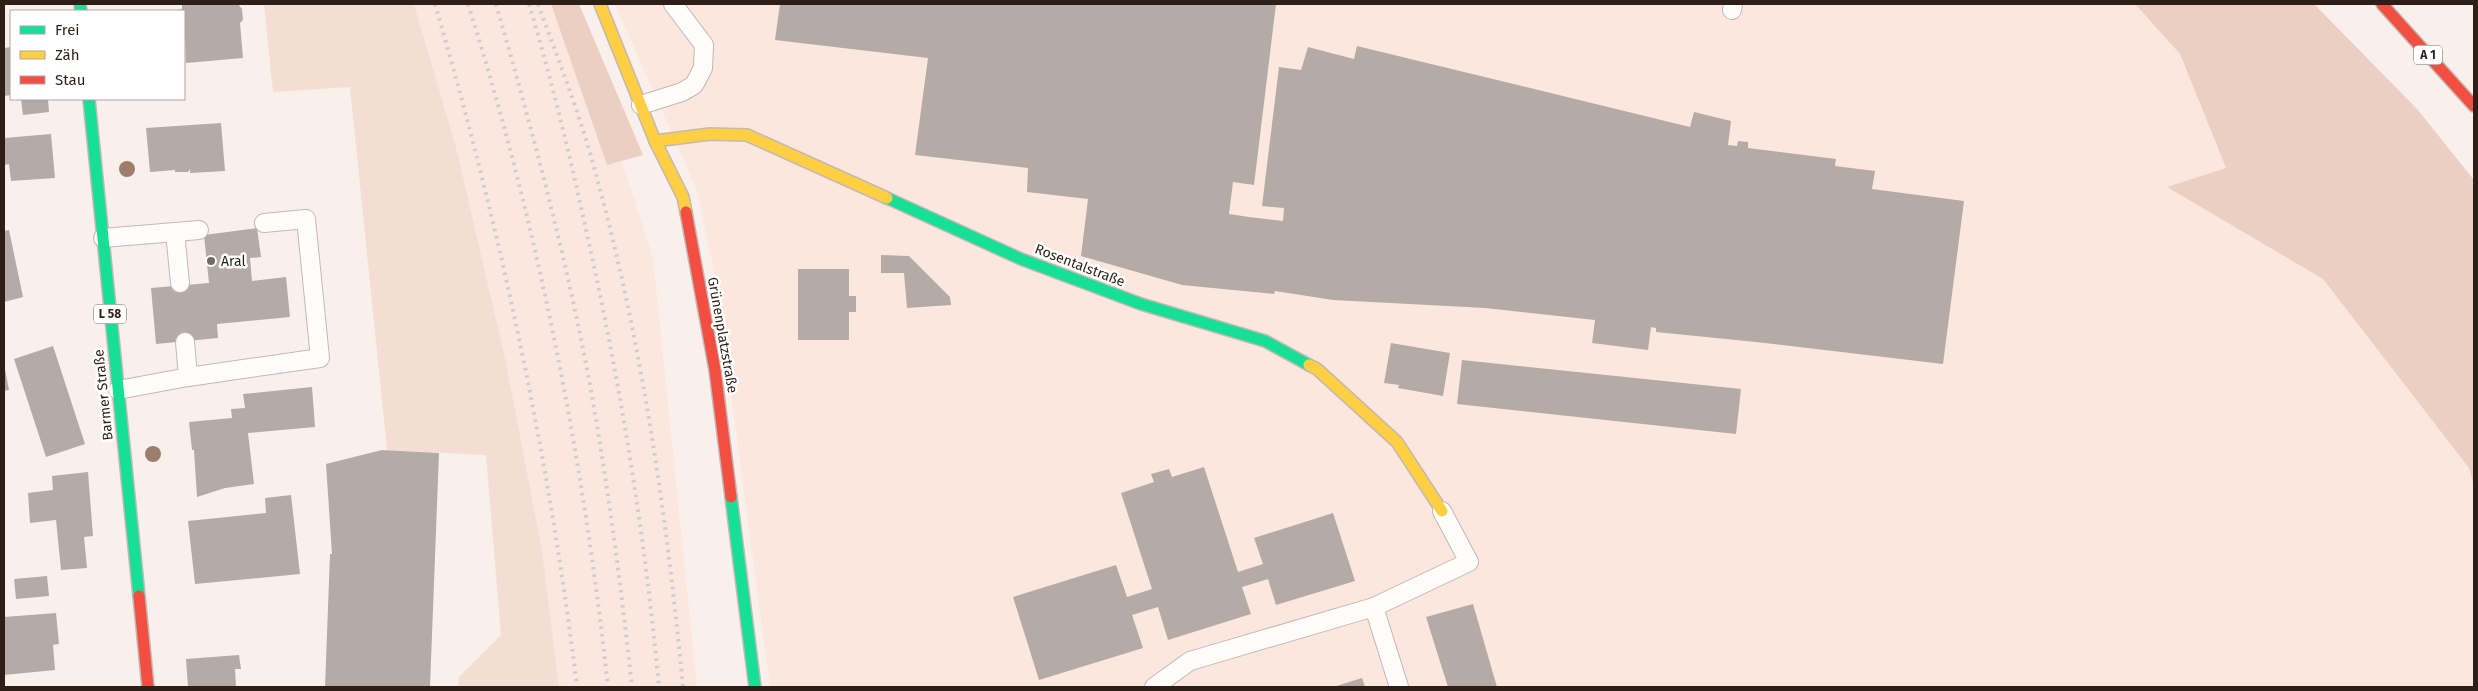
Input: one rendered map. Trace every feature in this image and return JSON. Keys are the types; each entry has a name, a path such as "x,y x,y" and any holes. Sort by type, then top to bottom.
{"main road":[{"name":"Grünenplatzstraße","path":"600,4 655,141 682,197 715,370 756,687"},
{"name":"A 1","path":"2382,4 2474,106"},
{"name":"Barmer Straße","path":"90,100 148,687"},
{"name":"Rosentalstraße","path":"655,141 710,134 748,136 1022,259 1141,304 1265,341 1318,369 1397,442 1442,511"}],"lane":[{"path":"641,105 682,92 694,85 703,68 704,45 673,4"},
{"path":"118,390 188,377 320,358 306,219 264,223"},
{"path":"103,238 200,230"},
{"path":"175,232 180,283"},
{"path":"185,342 188,377"},
{"path":"1154,687 1190,661 1374,607 1469,562 1442,511"},
{"path":"1374,607 1399,687"}],"shaded area":[{"path":"264,4 414,4 457,151 505,358 542,550 559,687 458,687 459,677 501,635 486,455 387,450 350,87 273,92"},
{"path":"414,4 551,4 607,165 622,161 653,258 697,687 559,687 542,550 505,358 457,151"},
{"path":"551,4 579,4 643,155 607,165"},
{"path":"615,4 2135,4 2180,54 2226,169 2168,187 2323,279 2469,468 2474,487 2474,687 770,687 716,282 698,193"},
{"path":"2135,4 2314,4 2418,110 2474,180 2474,487 2469,468 2323,279 2167,187 2226,168 2180,54"}],"building":[{"path":"182,4 238,4 242,9 243,20 240,23 243,58 186,63 185,10 179,10 182,9"},
{"path":"780,4 1276,4 1254,185 1233,182 1229,214 1249,217 1283,221 1284,208 1262,206 1279,67 1301,70 1308,47 1354,59 1357,46 1690,127 1694,112 1731,121 1728,145 1737,146 1738,141 1748,142 1748,148 1836,159 1835,166 1875,171 1872,189 1964,201 1943,364 1656,332 1656,328 1651,327 1648,350 1592,343 1595,320 1485,308 1333,300 1275,291 1274,294 1182,285 1081,256 1088,199 1027,192 1028,168 915,155 928,58 775,40"},
{"path":"10,47 10,95 4,96 4,48"},
{"path":"21,100 48,100 49,112 23,115"},
{"path":"221,123 225,171 190,173 190,169 188,172 175,172 175,170 150,172 146,128"},
{"path":"51,134 55,178 11,181 9,164 4,165 4,138"},
{"path":"257,228 261,257 250,258 252,281 286,277 290,317 217,324 218,338 156,344 151,288 209,283 204,235"},
{"path":"9,230 23,297 4,302 4,231"},
{"path":"881,255 909,256 950,297 951,305 907,308 904,273 881,273"},
{"path":"798,269 849,269 849,296 856,296 856,312 849,312 849,340 798,340"},
{"path":"1391,343 1450,353 1443,396 1398,388 1399,385 1384,383"},
{"path":"53,346 85,444 46,457 14,359"},
{"path":"1462,360 1741,389 1736,434 1457,404"},
{"path":"4,364 9,390 4,391"},
{"path":"312,387 315,427 248,433 254,484 225,488 197,497 194,450 192,450 189,422 232,418 231,409 245,408 243,394"},
{"path":"382,450 439,453 430,687 325,687 330,554 332,554 326,464"},
{"path":"1204,467 1238,572 1263,564 1254,538 1333,513 1355,581 1276,605 1268,579 1242,587 1251,614 1168,640 1158,607 1132,615 1143,648 1039,680 1013,597 1116,565 1127,597 1152,589 1121,493 1154,482 1151,474 1169,469 1172,477"},
{"path":"88,472 93,536 84,537 87,568 61,570 56,520 30,523 28,493 53,490 52,476"},
{"path":"291,495 300,574 195,584 188,521 266,513 265,498"},
{"path":"47,576 49,596 16,599 14,579"},
{"path":"1473,604 1497,687 1448,687 1426,617"},
{"path":"56,613 59,644 53,645 55,670 4,675 4,617"},
{"path":"239,655 241,669 235,669 236,687 188,687 186,659"},
{"path":"1362,678 1365,687 1333,687"}],"railway":[{"path":"435,4 481,172 520,342 552,514 566,600 577,687"},
{"path":"468,4 516,172 555,342 585,514 598,600 608,687"},
{"path":"496,4 548,193 581,337 597,423 619,573 632,687"},
{"path":"529,4 568,150 611,350 631,462 647,574 659,687"},
{"path":"538,4 592,160 609,225 638,356 660,488 683,687"}],"traffic: fast":[{"path":"80,4 81,10"},
{"path":"89,100 139,596"},
{"path":"887,198 1021,259 1141,304 1265,341 1309,365"},
{"path":"731,497 755,687"}],"traffic: slow":[{"path":"600,4 655,141 683,197 686,212"},
{"path":"655,141 710,134 747,135 887,198"},
{"path":"1309,365 1317,369 1397,442 1442,511"}],"traffic: jam":[{"path":"2382,4 2474,106"},
{"path":"686,212 715,370 731,497"},
{"path":"139,596 148,687"}],"place":[{"name":"Aral","path":"211,261"}]}
